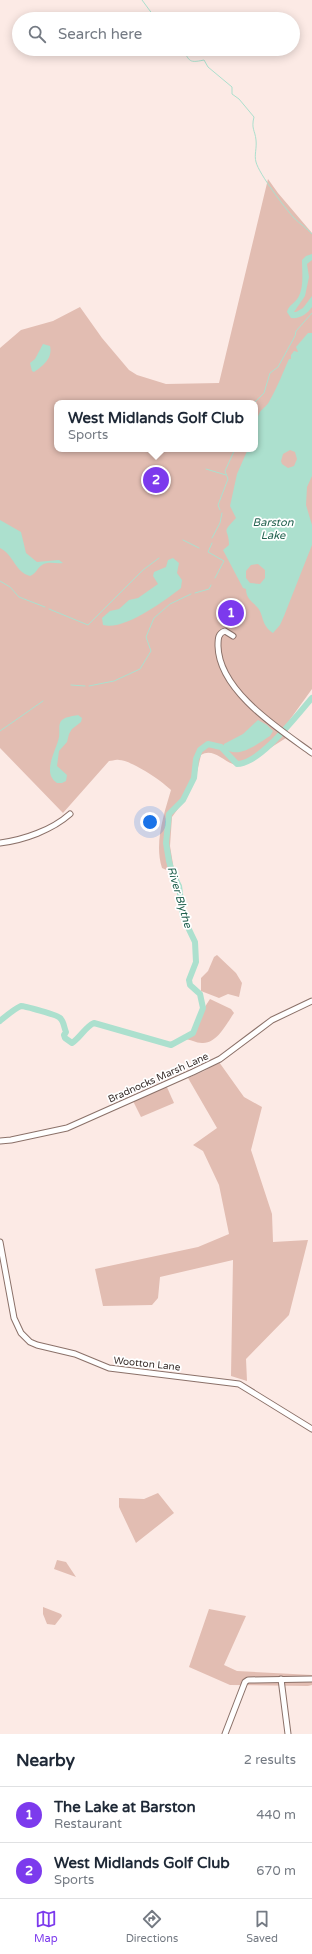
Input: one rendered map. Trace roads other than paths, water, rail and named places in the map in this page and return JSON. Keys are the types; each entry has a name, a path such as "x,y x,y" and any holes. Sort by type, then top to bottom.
{"street":[{"path":"233,636 225,631 219,636 219,661 235,688 273,723 312,753"},
{"path":"0,843 14,841 36,833 61,822 70,814"},
{"name":"Bradnocks Marsh Lane","path":"0,1140 19,1139 66,1128 193,1072 220,1059 272,1020 312,1001"},
{"name":"Wootton Lane","path":"0,1242 14,1318 17,1327 30,1342 75,1354 109,1368 239,1384 312,1428"},
{"path":"281,1679 288,1734"},
{"path":"225,1734 245,1682 248,1680 312,1679"}],"water":[{"path":"312,254 312,260 307,264 309,277 305,296 294,312 303,308 312,296 312,307 303,316 291,318 287,312 289,307 298,298 302,288 302,260 306,256"},
{"name":"Barston Lake","path":"308,333 312,333 312,476 307,487 306,505 312,525 312,545 284,616 280,625 273,633 266,627 258,608 248,598 246,589 243,588 223,550 229,545 229,539 226,531 236,518 230,506 237,474 247,452 258,452 258,416 269,402 289,359 291,359 291,355 294,351 298,352 296,347","holes":["290,450 295,452 297,459 294,466 288,468 282,464 281,461 283,454","258,564 265,570 265,578 260,584 250,583 246,578 246,571 251,565"]},
{"path":"43,344 50,346 51,350 49,358 34,372 32,371 30,363 35,359"},
{"path":"0,520 21,532 26,553 37,562 59,560 63,563 44,564 40,566 32,575 30,576 25,574 5,551 0,548"},
{"path":"173,558 179,563 177,573 182,580 181,588 144,614 122,624 112,626 103,625 102,618 110,611 119,609 129,600 138,598 158,584 153,576 154,572 166,567 168,560"},
{"path":"78,715 82,718 81,722 72,729 67,742 59,751 57,766 67,775 66,781 57,783 52,779 50,767 58,742 60,723 64,719"},
{"path":"258,720 267,725 273,731 270,736 253,747 241,752 229,751 223,747 224,744 243,734"}],"waterway":[{"path":"142,0 151,12"},
{"path":"187,56 191,61 204,60 208,67 232,87 232,94 239,99 254,117 253,124 256,140 255,159 258,167 273,191 290,213 312,234"},
{"path":"257,400 264,393 270,373 278,367 295,336 296,331 312,313"},
{"path":"220,510 218,505 228,479 225,471 234,452"},
{"path":"206,469 226,475"},
{"path":"212,538 220,523 222,513"},
{"path":"183,540 199,548"},
{"path":"212,543 208,552 224,561 215,578"},
{"path":"49,609 88,625 143,570 159,558"},
{"path":"0,581 10,587 19,597 45,607"},
{"path":"195,593 209,589 211,585"},
{"path":"89,686 114,681 140,669 151,651 146,637 154,618 170,604 191,594"},
{"path":"71,685 85,686"},
{"name":"River Blythe","path":"0,1021 21,1006 48,1013 61,1019 66,1032 64,1035 65,1038 72,1043 94,1023 171,1045 193,1033 203,1008 200,994 190,985 189,980 196,962 195,942 183,917 179,886 172,872 169,861 166,843 169,814 183,800 194,778 196,759 200,750 208,744 221,747 237,764 246,762 267,748 312,698"},
{"path":"0,731 43,701"}],"place":[{"name":"West Midlands Golf Club","path":"156,480"},
{"name":"The Lake at Barston","path":"231,613"}]}
